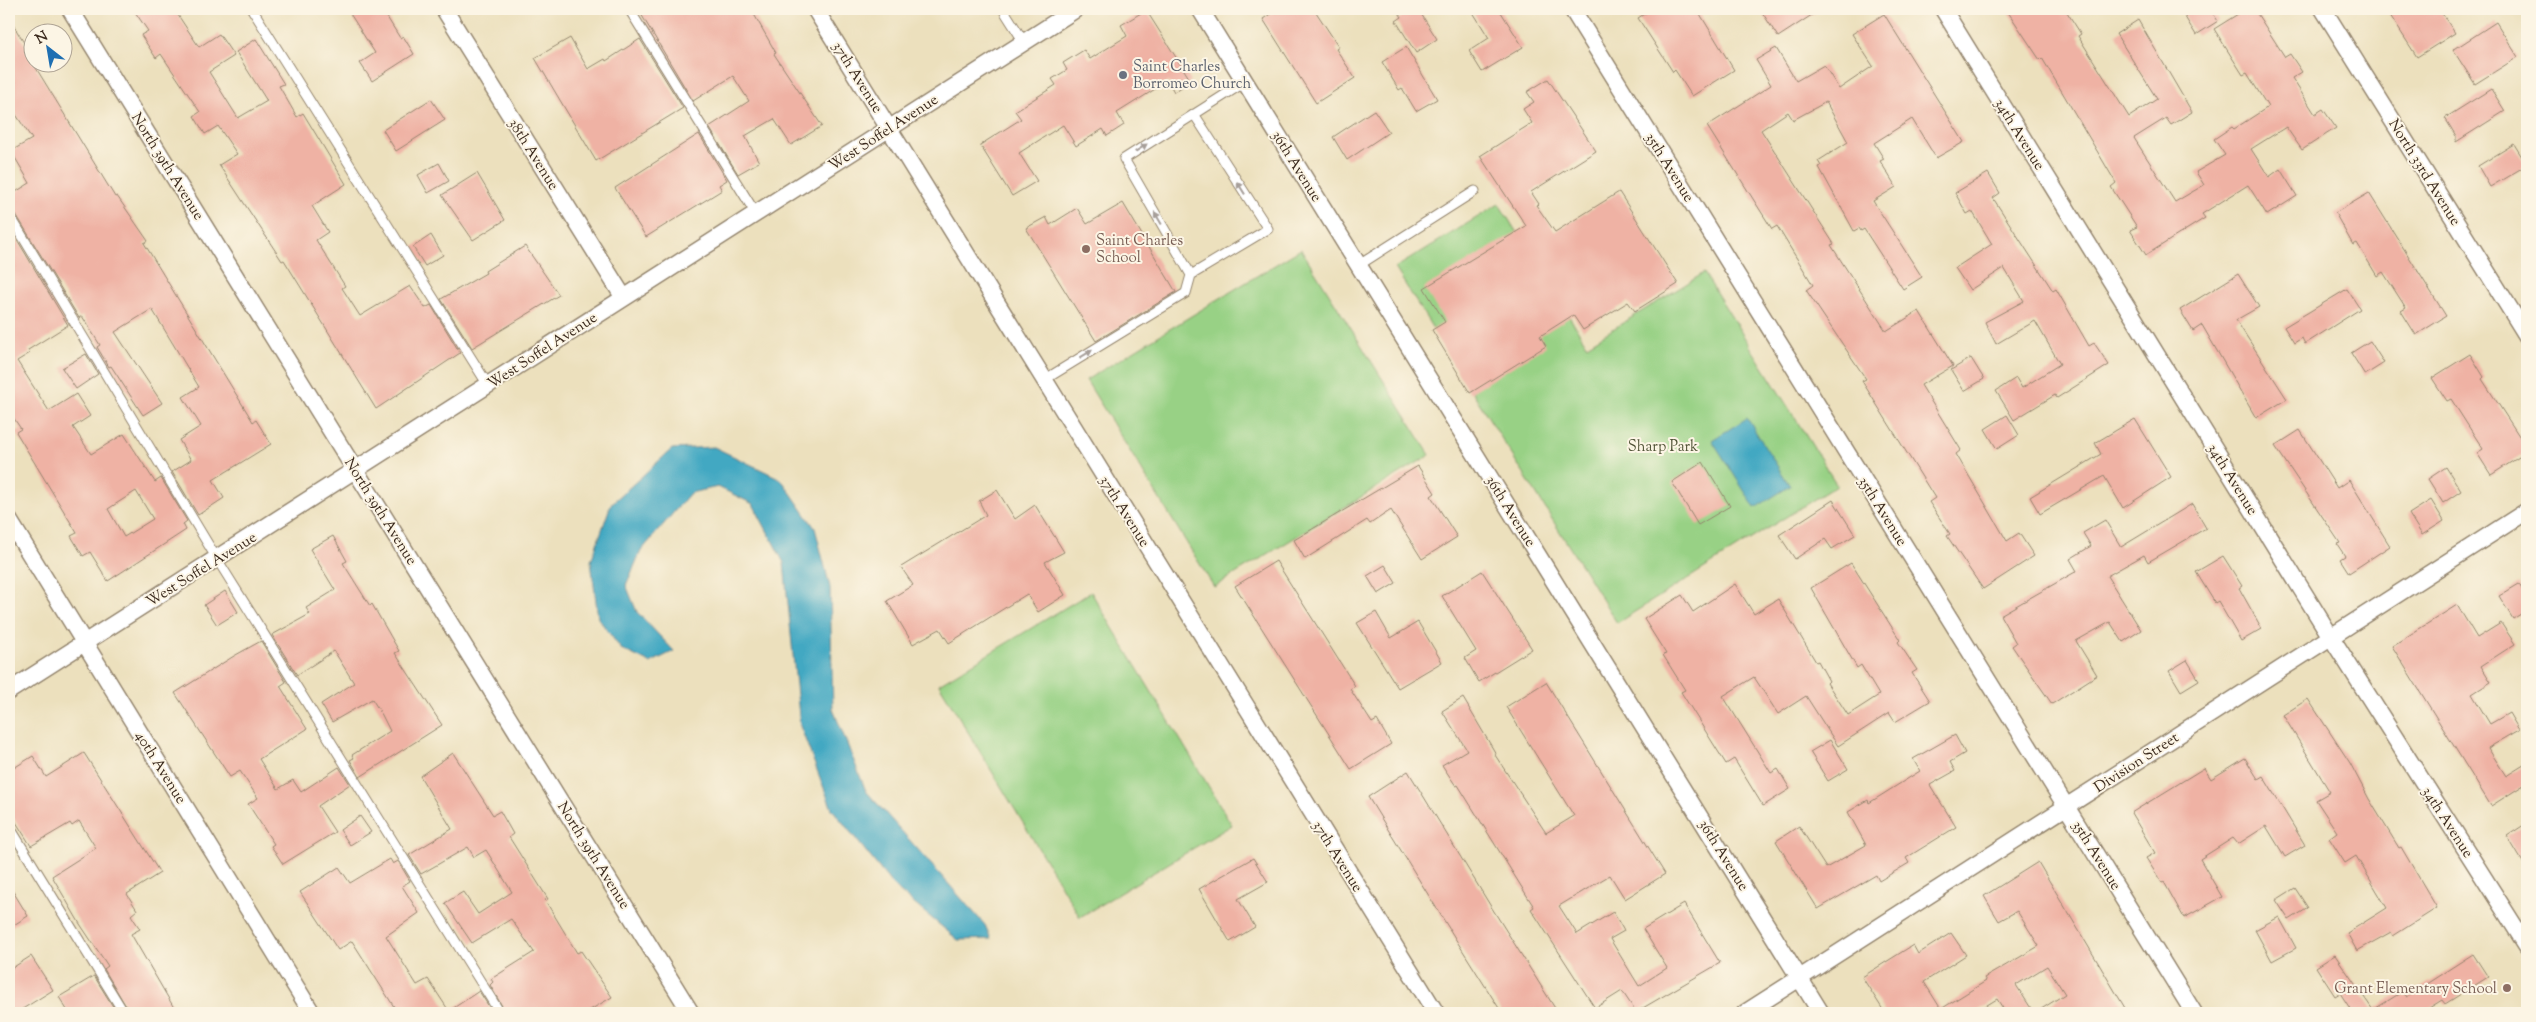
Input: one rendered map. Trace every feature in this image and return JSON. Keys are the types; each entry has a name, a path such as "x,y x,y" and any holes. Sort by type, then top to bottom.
{"street":[{"name":"North 39th Avenue","path":"70,9 691,1013"},
{"name":"38th Avenue","path":"444,9 624,298"},
{"name":"37th Avenue","path":"815,9 1436,1013"},
{"name":"West Soffel Avenue","path":"9,691 1076,9"},
{"name":"36th Avenue","path":"1200,9 1821,1013"},
{"name":"35th Avenue","path":"1572,9 2194,1013"},
{"name":"34th Avenue","path":"1943,9 2331,637 2527,946"},
{"name":"North 33rd Avenue","path":"2323,9 2527,336"},
{"name":"Division Street","path":"1745,1013 2527,511"},
{"name":"40th Avenue","path":"9,520 312,1013"}],"lane":[{"path":"252,9 488,385"},
{"path":"629,9 756,214"},
{"path":"1003,9 1024,42"},
{"path":"1191,275 1124,159 1245,82"},
{"path":"1044,380 1186,293 1191,275 1268,229 1194,114"},
{"path":"1359,265 1476,192"},
{"path":"9,214 218,558 500,1013"},
{"path":"9,826 124,1013"}],"green space":[{"name":"Sharp Park","path":"1499,204 1587,345 1704,273 1837,485 1617,623 1395,268"},
{"path":"1301,249 1430,455 1214,587 1086,380"},
{"path":"1091,592 1232,825 1080,917 939,684"}],"water":[{"path":"1747,418 1790,486 1755,508 1712,440"},
{"path":"714,447 781,479 815,528 830,587 833,709 866,791 985,925 991,939 958,940 895,888 832,809 800,726 784,563 753,504 718,487 690,493 641,551 626,585 637,612 674,651 650,663 621,649 598,618 591,561 611,504 672,449"}],"building":[{"path":"133,9 174,9 199,47 219,34 234,56 209,72 238,118 267,101 236,52 256,39 284,84 279,86 297,117 303,113 346,184 312,206 328,232 316,240 345,286 342,288 360,316 410,286 425,308 431,305 460,353 376,409 284,260 282,261 219,165 237,154 218,126 205,134 194,116 200,112 161,54 156,58 141,35 148,31"},
{"path":"347,9 382,9 400,38 403,36 414,54 372,81 360,63 375,53"},
{"path":"638,9 751,9 776,53 774,54 822,126 791,145 774,119 745,136 759,162 738,174 709,127 749,101 733,76 693,101"},
{"path":"1278,9 1314,9 1339,47 1336,49 1355,78 1316,103 1263,19"},
{"path":"1396,9 1418,9 1437,39 1416,53 1396,21 1402,17"},
{"path":"1471,9 1499,9 1523,47 1482,72 1469,51 1489,38"},
{"path":"1652,9 1697,9 1734,70 1692,96 1675,70 1673,72 1638,18"},
{"path":"1760,9 1821,9 1778,37"},
{"path":"2006,9 2065,9 2081,34 2078,36 2129,117 2157,99 2116,34 2138,20 2192,112 2171,125 2166,118 2134,138 2175,202 2204,185 2196,172 2225,155 2214,139 2232,127 2234,129 2268,107 2247,73 2243,75 2214,29 2246,9 2254,9 2285,57 2290,54 2302,72 2292,78 2315,114 2323,109 2336,128 2302,150 2286,127 2251,149 2269,177 2280,169 2297,196 2267,215 2248,185 2202,214 2205,218 2146,255 2130,230 2137,227 2111,187 2116,183 2042,58 2040,60"},
{"path":"2180,9 2210,9 2218,21 2196,35"},
{"path":"2386,9 2439,9 2455,33 2417,57"},
{"name":"Saint Charles Borromeo Church","path":"1146,10 1191,81 1174,92 1168,81 1117,113 1124,125 1107,136 1103,129 1076,146 1063,125 1019,153 1037,181 1012,196 980,145 1021,119 1015,111 1056,85 1052,79 1067,70 1063,63 1084,50 1090,59 1127,36 1121,25"},
{"path":"1884,14 1964,142 1936,158 1912,119 1874,143 1884,159 1880,161 1896,187 1873,201 1922,277 1903,289 1864,229 1861,231 1859,228 1854,231 1819,167 1821,166 1818,161 1848,142 1826,102 1793,120 1788,112 1761,130 1834,244 1831,245 1886,331 1919,311 1953,366 1921,385 1961,450 1956,454 2007,541 2019,533 2034,556 1983,589 1947,536 1950,534 1929,502 1935,498 1862,381 1866,379 1806,290 1813,285 1777,226 1772,229 1707,126 1771,85 1756,60 1776,48 1796,81 1824,65 1839,89 1873,66 1852,34"},
{"path":"9,18 22,39 22,72 38,72 115,197 117,196 148,241 144,243 253,422 256,420 271,444 213,480 224,498 198,515 172,472 191,460 179,440 201,426 183,397 199,387 152,309 115,332 162,403 143,415 111,366 109,367 97,347 100,345 82,316 79,318 14,211 9,208 9,196 30,183 11,151 32,139 9,104"},
{"path":"2496,22 2518,57 2475,84 2453,50"},
{"path":"570,38 588,69 605,59 606,61 640,39 683,108 596,161 535,58"},
{"path":"1406,47 1437,99 1416,111 1402,88 1399,90 1382,62"},
{"path":"1548,79 1596,151 1531,192 1539,204 1536,205 1555,232 1619,192 1678,284 1635,311 1628,302 1583,330 1573,315 1540,336 1546,346 1470,393 1432,330 1445,322 1424,288 1526,226 1480,156 1532,123 1523,109 1534,102 1527,92"},
{"path":"2491,89 2505,111 2456,142 2456,136 2445,118"},
{"path":"431,99 445,120 396,151 383,130"},
{"path":"1374,110 1389,132 1347,160 1333,137"},
{"path":"699,134 727,180 719,185 722,190 646,237 615,188"},
{"path":"2514,144 2527,165 2490,187 2478,166"},
{"path":"439,163 449,181 428,193 418,175"},
{"path":"477,173 505,220 473,240 442,195"},
{"path":"1988,173 2000,193 1993,198 2053,291 2056,289 2089,346 2094,343 2109,365 2057,398 2055,395 2014,420 1996,391 2016,378 2022,388 2060,364 2035,321 1996,344 1985,322 2024,301 2004,268 1970,290 1955,268 1992,244 1972,211 1967,214 1955,193"},
{"path":"2369,193 2446,316 2416,335 2401,311 2406,308 2383,272 2377,276 2357,243 2353,245 2335,213"},
{"path":"1123,203 1176,292 1096,341 1026,228 1046,217 1050,225 1077,208 1087,224"},
{"path":"9,226 68,325 28,350 30,353 17,361 49,411 76,394 90,416 73,427 91,454 124,434 155,482 161,478 187,521 183,524 186,530 108,581 90,552 83,556 71,536 77,533 16,432 21,429 9,411","holes":["136,491 153,519 124,537 108,509"]},
{"path":"431,235 443,255 425,266 413,247"},
{"path":"525,246 559,295 472,348 441,299 486,273 485,271"},
{"path":"2238,274 2259,307 2236,320 2287,399 2256,418 2202,325 2193,331 2180,310"},
{"path":"2347,289 2360,309 2305,344 2302,338 2294,343 2284,327"},
{"path":"2370,341 2384,363 2365,375 2351,353"},
{"path":"86,354 98,374 76,389 62,368"},
{"path":"2470,354 2484,377 2482,379 2527,448 2527,452 2491,475 2477,453 2483,449 2451,399 2447,401 2432,378"},
{"path":"1971,358 1984,379 1964,391 1951,370"},
{"path":"2007,415 2019,435 1997,449 1985,429"},
{"path":"2135,419 2171,477 2123,508 2104,476 2040,514 2030,497 2101,454 2095,443"},
{"path":"2300,430 2337,488 2349,480 2390,546 2349,573 2340,559 2345,556 2337,544 2340,543 2275,446"},
{"path":"1703,462 1730,506 1698,525 1672,482"},
{"path":"1418,466 1435,493 1431,496 1457,537 1422,559 1391,510 1370,524 1367,520 1305,559 1294,540"},
{"path":"2446,467 2461,491 2443,503 2428,479"},
{"path":"997,490 1015,519 1035,505 1064,552 1045,562 1065,595 1038,612 1027,594 949,643 940,629 913,644 887,601 913,585 901,567 986,515 979,501"},
{"path":"1833,500 1855,535 1832,549 1825,539 1795,559 1779,535"},
{"path":"2431,500 2444,521 2422,535 2409,514"},
{"path":"2192,504 2206,528 2148,562 2144,555 2107,576 2141,630 2123,642 2110,622 2076,641 2097,675 2052,704 2012,646 2016,643 2000,615 2077,571 2070,559 2091,546 2083,533 2105,520 2121,547"},
{"path":"333,536 347,561 343,563 370,606 372,604 399,651 395,653 442,725 360,777 350,760 354,758 352,755 390,731 382,715 372,699 332,722 321,704 354,683 334,651 297,675 272,635 310,614 306,608 335,590 310,549"},
{"path":"2223,556 2242,586 2239,588 2262,629 2241,641 2218,601 2215,603 2196,572"},
{"path":"1276,561 1355,686 1350,689 1372,723 1377,720 1391,744 1351,769 1235,586"},
{"path":"1851,563 1900,640 1898,642 1917,670 1912,673 1930,701 1895,722 1889,713 1838,746 1806,696 1778,714 1754,677 1723,696 1771,773 1778,769 1790,789 1763,806 1734,759 1726,764 1681,692 1685,690 1663,655 1666,654 1644,619 1682,595 1693,612 1735,584 1754,614 1778,599 1816,662 1818,661 1829,681 1827,683 1848,715 1879,695 1861,665 1857,668 1811,588"},
{"path":"1385,565 1396,583 1378,594 1367,576"},
{"path":"1482,571 1532,649 1479,682 1465,658 1476,651 1442,596"},
{"path":"2519,584 2527,598 2527,610 2513,619 2499,596"},
{"path":"225,591 238,612 217,625 204,605"},
{"path":"2457,605 2477,638 2501,623 2515,644 2481,666 2491,682 2472,694 2490,724 2509,713 2519,730 2488,748 2506,776 2527,763 2527,783 2491,806 2392,646"},
{"path":"1376,612 1391,638 1418,622 1442,662 1398,688 1357,623"},
{"path":"261,641 286,682 280,686 307,729 259,759 278,789 293,780 301,792 339,767 350,784 318,806 335,832 283,864 271,846 274,844 248,804 258,798 240,771 230,777 175,693"},
{"path":"2187,660 2199,680 2181,691 2169,671"},
{"path":"1546,682 1665,874 1625,899 1610,875 1559,906 1577,934 1613,912 1624,931 1610,939 1639,986 1667,968 1643,929 1684,904 1720,963 1636,1012 1622,991 1595,1008 1531,909 1534,907 1458,785 1456,786 1442,765 1467,750 1442,711 1463,698 1495,755 1546,833 1574,816 1506,707"},
{"path":"2308,699 2350,763 2369,799 2399,848 2401,847 2437,908 2393,936 2391,932 2357,951 2347,933 2387,908 2356,856 2345,863 2329,838 2337,832 2316,800 2330,792 2283,715"},
{"path":"1955,735 1965,753 1950,762 1955,771 1930,785 1956,827 1906,858 1909,863 1879,881 1876,875 1818,909 1776,841 1799,826 1826,868 1866,845 1848,812 1868,800 1869,803 1920,771 1913,759"},
{"path":"1830,740 1848,769 1828,781 1810,752"},
{"path":"84,753 160,873 127,894 137,910 131,915 140,929 131,934 177,1013 130,1013 104,969 108,966 80,924 52,876 96,848 79,821 72,826 70,823 31,846 9,811 9,771 33,756 46,777"},
{"path":"453,753 493,815 500,811 513,834 509,837 548,899 545,900 577,953 581,951 612,997 585,1013 506,1013 490,985 493,982 491,979 534,952 511,919 472,943 445,903 463,892 478,914 512,892 486,850 474,857 468,847 421,874 409,855 452,829 420,776"},
{"path":"2245,758 2258,779 2263,776 2305,845 2285,857 2266,826 2238,844 2233,838 2200,859 2222,897 2184,918 2164,882 2162,883 2146,858 2155,853 2131,813 2204,768 2211,779"},
{"path":"1408,771 1558,1013 1502,1013 1458,943 1368,797"},
{"path":"360,816 371,832 350,845 340,830"},
{"path":"2527,823 2527,869 2507,836"},
{"path":"1253,858 1268,882 1238,899 1255,927 1230,942 1199,889"},
{"path":"390,859 393,864 398,861 410,881 402,886 419,913 386,936 417,985 428,979 449,1011 479,991 493,1013 398,1013 352,941 338,950 300,892 339,867 350,883"},
{"path":"2038,862 2128,1013 2035,1013 2065,994 2047,966 2016,985 2034,1013 2006,1013 1997,999 1974,1013 1885,1013 1862,977 1913,945 1918,954 1951,933 1966,955 1924,982 1941,1009 1986,981 1984,978 2039,946 2017,911 1999,921 1984,896"},
{"path":"9,885 28,916 9,928"},
{"path":"2295,888 2308,908 2289,920 2276,900"},
{"path":"2279,917 2296,948 2272,961 2255,930"},
{"path":"2473,954 2488,977 2445,1004 2442,1000 2421,1013 2353,1013 2340,993 2335,996 2316,967 2335,955 2373,1010 2402,992 2406,997"},
{"path":"31,956 53,990 16,1013 9,1013 9,970"},
{"path":"94,976 117,1013 69,1013 59,997"}],"place":[{"name":"Saint Charles Borromeo Church","path":"1123,75"},
{"name":"Saint Charles School","path":"1086,249"},
{"name":"Grant Elementary School","path":"2507,988"}]}
